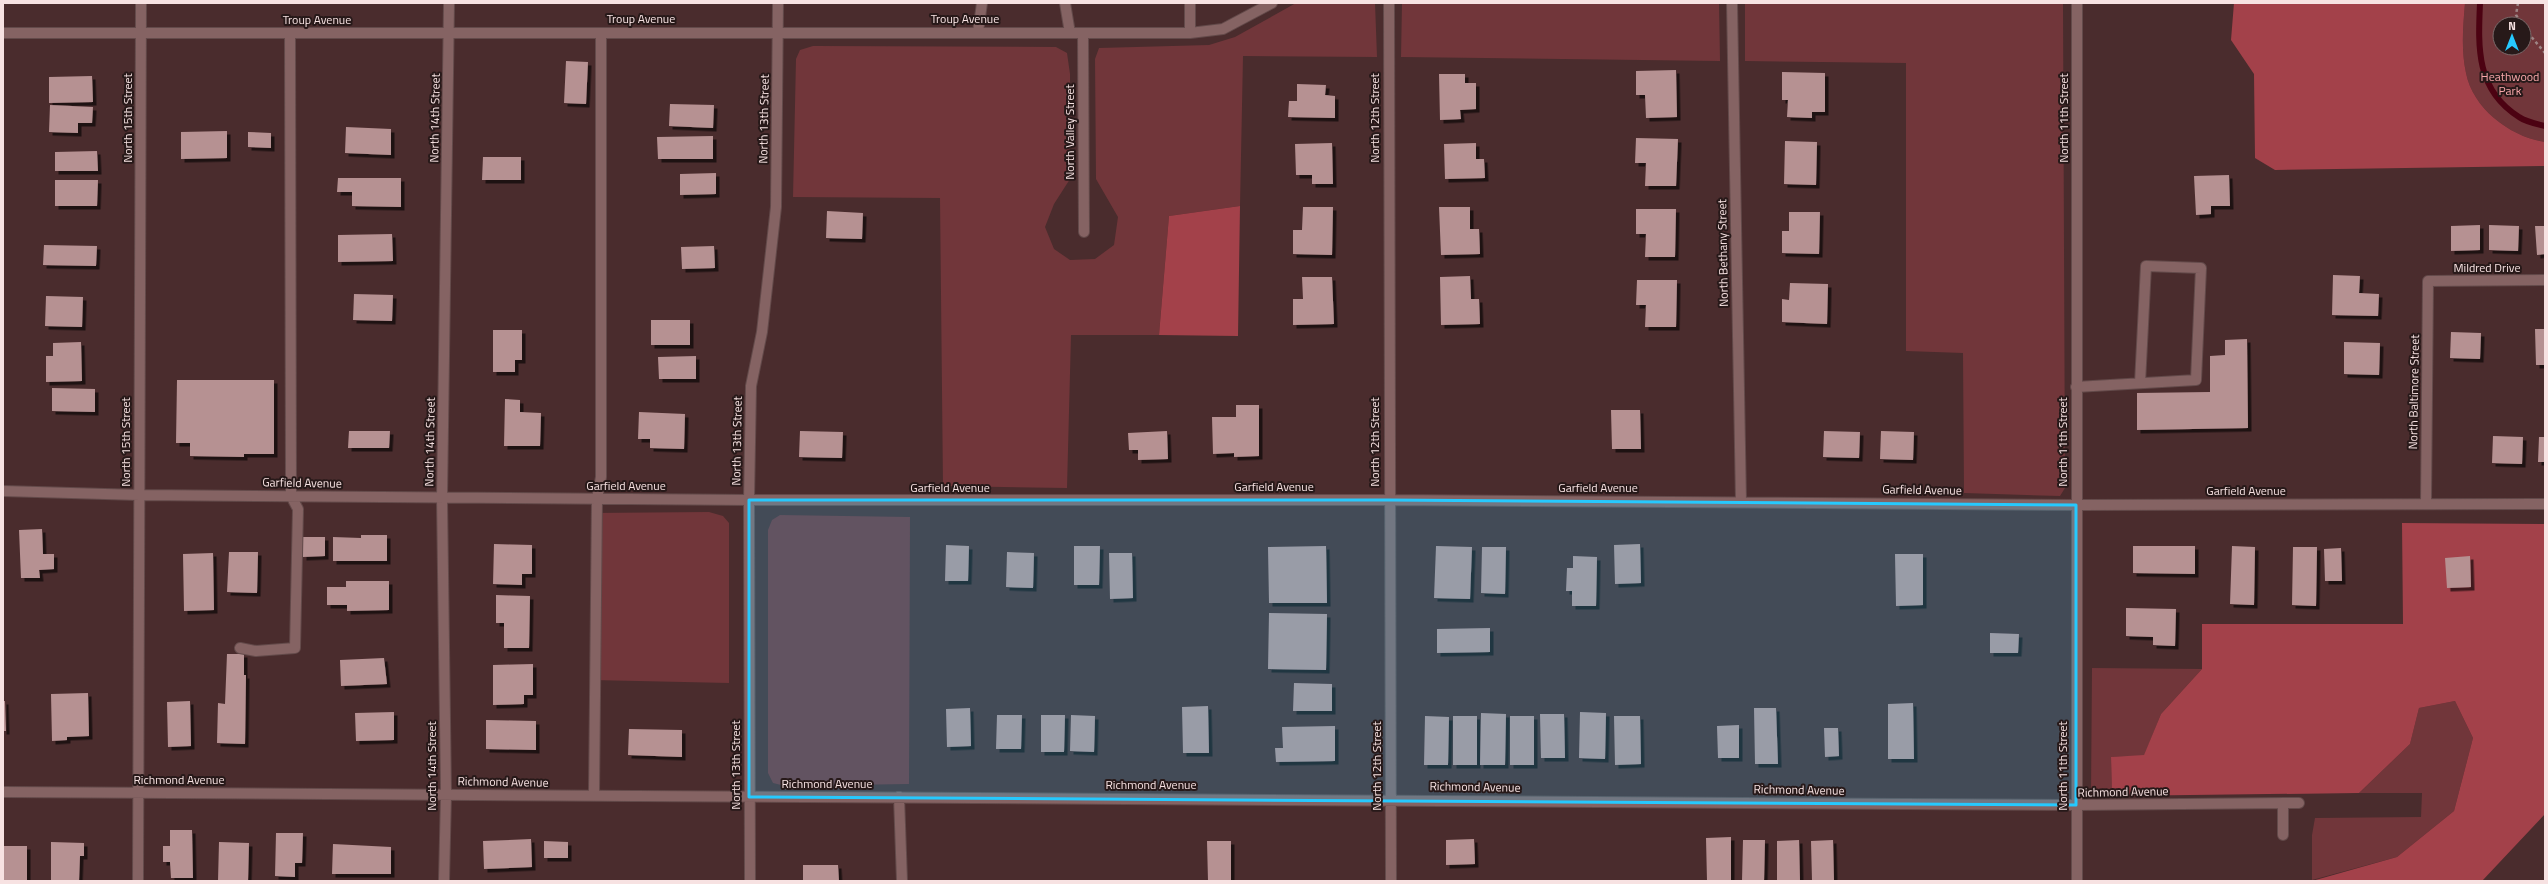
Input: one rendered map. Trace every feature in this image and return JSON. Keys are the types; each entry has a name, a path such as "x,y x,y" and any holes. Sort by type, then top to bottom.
{"street":[{"name":"North 15th Street","path":"138,881 141,3"},
{"name":"North 14th Street","path":"444,881 446,794 442,498 449,3"},
{"name":"North 13th Street","path":"750,881 749,500 752,386 762,332 776,207 778,3"},
{"path":"978,32 982,3"},
{"path":"1065,3 1070,33"},
{"path":"1190,3 1190,33"},
{"name":"Troup Avenue","path":"3,33 1190,33 1223,29 1272,3"},
{"name":"North 12th Street","path":"1389,3 1388,500 1391,881"},
{"name":"North Bethany Street","path":"1732,3 1741,502"},
{"name":"North 11th Street","path":"2077,3 2077,881"},
{"path":"240,648 256,651 295,648 298,509 291,496 290,33"},
{"path":"594,796 597,499 601,477 601,33"},
{"name":"North Valley Street","path":"1083,33 1084,232"},
{"path":"2076,387 2196,380 2201,268 2146,266 2140,383"},
{"name":"Mildred Drive","path":"2428,281 2545,280"},
{"name":"North Baltimore Street","path":"2426,503 2428,281"},
{"name":"Garfield Avenue","path":"3,491 139,495 749,500 1388,500 2076,505 2426,503 2545,504"},
{"name":"Richmond Avenue","path":"3,792 749,797 1390,799 2076,805 2300,803"},
{"path":"899,797 902,881"},
{"path":"2283,803 2283,835"}],"path":[{"path":"2517,16 2518,3"},
{"path":"2532,38 2545,53"}],"highlighted area":[{"path":"749,500 1388,500 2076,505 2076,805 749,797"}],"green space":[{"path":"1296,3 1375,3 1377,57 1243,56 1240,206 1169,216 1159,335 1071,335 1067,488 943,486 940,198 793,197 796,59 800,50 813,46 1056,47 1067,53 1070,74 1070,179 1054,204 1045,227 1054,249 1070,260 1095,259 1114,245 1118,217 1096,179 1095,59 1099,48 1209,45 1235,37"},
{"path":"1402,3 1719,3 1720,61 1401,57"},
{"path":"1745,3 2063,3 2065,488 2060,496 1964,493 1963,353 1906,351 1906,63 1745,61"},
{"name":"Heathwood Park","path":"2465,3 2545,3 2545,142 2519,134 2495,119 2485,109 2470,86 2464,64 2463,38"},
{"path":"709,512 723,516 729,523 729,683 592,680 591,513"},
{"path":"780,515 910,517 909,784 785,786 773,783 768,773 768,530 772,520"},
{"path":"2092,668 2202,669 2161,714 2144,756 2111,757 2112,796 2091,795"},
{"path":"2455,701 2473,738 2454,811 2397,857 2312,880 2312,835 2315,818 2421,817 2422,793 2359,793 2410,744 2419,708"}],"shaded area":[{"path":"2234,3 2465,3 2463,56 2470,86 2485,109 2495,119 2519,134 2545,142 2545,166 2275,170 2255,158 2254,74 2231,40"},
{"path":"1240,206 1238,336 1159,335 1169,216"},
{"path":"2402,523 2545,524 2545,814 2482,881 2312,881 2397,857 2454,811 2473,738 2455,701 2419,708 2410,744 2359,793 2112,796 2111,757 2144,755 2161,714 2202,669 2202,624 2403,624"}],"building":[{"path":"566,61 588,62 586,104 564,103"},
{"path":"1676,70 1677,117 1646,118 1645,95 1636,95 1636,71"},
{"path":"1782,72 1825,73 1825,112 1812,112 1812,118 1787,117 1788,100 1782,100"},
{"path":"1439,74 1465,74 1465,83 1476,83 1476,109 1460,110 1461,119 1440,120"},
{"path":"92,76 93,102 49,103 49,77"},
{"path":"1297,84 1326,85 1325,95 1335,96 1335,118 1288,117 1289,101 1297,101"},
{"path":"670,104 714,105 713,128 669,126"},
{"path":"50,105 93,107 92,123 78,123 78,133 49,132"},
{"path":"346,127 391,129 391,155 345,153"},
{"path":"227,131 227,158 181,159 181,132"},
{"path":"248,132 271,133 271,148 248,147"},
{"path":"713,136 713,159 658,159 657,137"},
{"path":"1636,138 1678,139 1676,186 1645,186 1646,163 1635,163"},
{"path":"1785,141 1817,142 1816,185 1784,184"},
{"path":"1332,143 1333,184 1312,184 1312,175 1296,175 1295,144"},
{"path":"1476,143 1476,159 1484,159 1485,178 1445,179 1444,144"},
{"path":"97,151 98,171 55,171 55,152"},
{"path":"483,157 521,157 521,180 482,180"},
{"path":"716,173 716,194 680,195 680,174"},
{"path":"2229,175 2230,206 2211,206 2211,214 2196,215 2194,176"},
{"path":"338,178 401,178 401,207 352,206 352,192 337,192"},
{"path":"55,180 98,180 97,206 55,206"},
{"path":"1303,207 1333,207 1332,255 1293,254 1293,230 1302,230"},
{"path":"1439,207 1470,207 1470,229 1479,229 1480,254 1441,255"},
{"path":"1636,209 1676,209 1675,257 1645,257 1646,234 1636,234"},
{"path":"827,211 863,213 862,239 826,238"},
{"path":"1789,212 1820,212 1819,254 1782,253 1782,231 1789,231"},
{"path":"2480,225 2480,250 2451,251 2451,226"},
{"path":"2489,225 2519,226 2518,251 2489,250"},
{"path":"2535,226 2545,226 2545,254 2537,255"},
{"path":"392,234 393,261 338,262 338,235"},
{"path":"44,245 97,246 96,266 43,265"},
{"path":"714,246 715,268 682,269 681,247"},
{"path":"2333,275 2360,276 2359,293 2379,294 2378,316 2332,315"},
{"path":"1470,276 1471,299 1479,299 1480,324 1441,325 1440,277"},
{"path":"1302,277 1332,277 1334,324 1293,325 1293,299 1303,299"},
{"path":"1637,280 1677,280 1676,327 1645,327 1646,305 1636,305"},
{"path":"1790,283 1828,284 1827,324 1782,322 1782,299 1789,300"},
{"path":"354,294 393,295 392,321 353,320"},
{"path":"46,296 83,297 82,327 45,326"},
{"path":"651,320 690,320 690,345 651,345"},
{"path":"2535,329 2545,329 2545,365 2536,365"},
{"path":"493,330 522,330 522,360 515,360 515,372 493,372"},
{"path":"2451,332 2481,333 2480,359 2450,358"},
{"path":"2247,339 2248,428 2137,430 2137,393 2210,392 2210,356 2225,355 2225,340"},
{"path":"81,342 82,381 46,382 46,356 53,356 53,343"},
{"path":"2344,342 2380,343 2379,375 2344,374"},
{"path":"696,356 696,379 659,379 658,357"},
{"path":"177,380 274,380 274,454 244,454 244,457 190,456 190,443 176,443"},
{"path":"52,388 95,389 95,412 52,411"},
{"path":"505,399 520,400 520,412 541,413 540,446 504,446"},
{"path":"1236,405 1259,405 1259,456 1234,457 1234,453 1213,454 1212,417 1236,417"},
{"path":"1611,410 1640,410 1641,449 1612,449"},
{"path":"639,412 685,414 684,449 650,448 650,439 638,439"},
{"path":"349,431 390,431 389,448 348,448"},
{"path":"800,431 843,432 842,458 799,457"},
{"path":"1167,431 1168,459 1138,460 1138,450 1129,450 1128,433"},
{"path":"1824,431 1860,432 1859,458 1823,457"},
{"path":"1881,431 1914,432 1913,460 1880,459"},
{"path":"2493,436 2523,437 2522,464 2492,463"},
{"path":"2539,437 2545,437 2545,462 2538,462"},
{"path":"42,529 43,554 54,554 54,569 39,570 40,578 21,578 19,530"},
{"path":"361,535 387,535 387,561 333,561 333,537 361,538"},
{"path":"303,537 325,537 325,556 303,557"},
{"path":"494,544 532,545 532,574 522,574 522,585 493,584"},
{"path":"1640,544 1641,583 1615,584 1614,545"},
{"path":"946,545 969,546 968,581 945,581"},
{"path":"1074,546 1100,546 1099,585 1074,585"},
{"path":"1326,546 1327,603 1269,603 1268,547"},
{"path":"1436,546 1472,547 1470,599 1434,598"},
{"path":"2133,546 2195,546 2195,574 2133,573"},
{"path":"2232,546 2255,547 2254,605 2230,604"},
{"path":"1482,547 1506,547 1505,594 1481,593"},
{"path":"2293,547 2317,547 2316,606 2292,605"},
{"path":"2341,548 2342,581 2325,581 2324,549"},
{"path":"229,552 258,552 257,593 227,592"},
{"path":"1007,552 1034,553 1033,588 1006,587"},
{"path":"213,553 214,610 184,611 183,554"},
{"path":"1109,553 1132,553 1133,598 1110,599"},
{"path":"1895,554 1923,554 1923,605 1896,606"},
{"path":"1573,556 1597,557 1596,606 1572,606 1572,591 1566,591 1567,568 1573,568"},
{"path":"2470,556 2471,587 2447,588 2445,558"},
{"path":"346,581 389,581 389,610 347,611 347,605 327,605 327,587 346,587"},
{"path":"496,595 530,596 529,648 504,648 504,623 496,623"},
{"path":"2126,608 2176,609 2175,646 2153,645 2153,637 2126,636"},
{"path":"1269,613 1327,614 1326,670 1268,669"},
{"path":"1490,628 1490,652 1437,653 1437,629"},
{"path":"1990,633 2019,634 2018,653 1990,653"},
{"path":"227,654 244,654 244,675 246,675 245,744 217,743 218,703 225,704"},
{"path":"384,658 387,684 341,686 340,660"},
{"path":"533,664 533,695 524,695 524,704 493,705 493,665"},
{"path":"1294,683 1332,684 1332,711 1293,711"},
{"path":"88,693 89,736 67,737 67,740 52,741 51,694"},
{"path":"3,701 5,701 6,731 3,731"},
{"path":"190,701 191,746 168,747 167,702"},
{"path":"1913,703 1914,759 1888,759 1888,704"},
{"path":"1208,706 1209,753 1183,753 1182,707"},
{"path":"970,708 971,746 947,747 946,709"},
{"path":"1754,708 1776,708 1778,764 1755,764"},
{"path":"394,712 394,740 356,741 355,713"},
{"path":"1580,712 1606,713 1605,759 1579,758"},
{"path":"1481,713 1506,714 1505,765 1480,765"},
{"path":"1540,714 1564,714 1565,758 1541,758"},
{"path":"997,715 1022,715 1021,749 996,749"},
{"path":"1041,715 1065,715 1064,752 1041,752"},
{"path":"1071,715 1095,716 1094,752 1070,751"},
{"path":"1425,716 1449,717 1448,765 1424,765"},
{"path":"1453,716 1477,716 1477,765 1453,765"},
{"path":"1510,716 1534,716 1534,765 1510,765"},
{"path":"1614,716 1640,716 1641,764 1615,765"},
{"path":"486,720 536,721 536,750 486,749"},
{"path":"1739,725 1739,758 1718,758 1717,726"},
{"path":"1335,726 1335,761 1276,762 1275,748 1283,748 1282,727"},
{"path":"1824,728 1838,728 1839,756 1825,757"},
{"path":"629,729 682,730 682,757 628,755"},
{"path":"170,830 192,830 193,878 171,878 170,862 163,862 163,846 170,846"},
{"path":"276,833 303,833 302,863 295,863 295,877 275,876"},
{"path":"1731,837 1731,881 1707,881 1706,838"},
{"path":"531,839 532,867 484,869 483,841"},
{"path":"1474,839 1475,864 1446,865 1446,840"},
{"path":"1743,840 1765,840 1764,881 1742,881"},
{"path":"1799,840 1800,881 1777,881 1777,841"},
{"path":"1833,840 1834,881 1812,881 1811,841"},
{"path":"544,841 568,842 568,858 544,858"},
{"path":"1207,841 1231,841 1231,881 1208,881"},
{"path":"51,842 84,843 84,856 80,856 79,881 51,881"},
{"path":"219,842 249,843 248,881 218,881"},
{"path":"333,844 391,847 391,874 332,874"},
{"path":"3,846 27,846 27,881 3,881"},
{"path":"803,865 838,865 839,881 803,881"}],"waterway":[{"path":"2480,3 2480,52 2487,81 2494,94 2505,106 2522,119 2545,126"}]}
